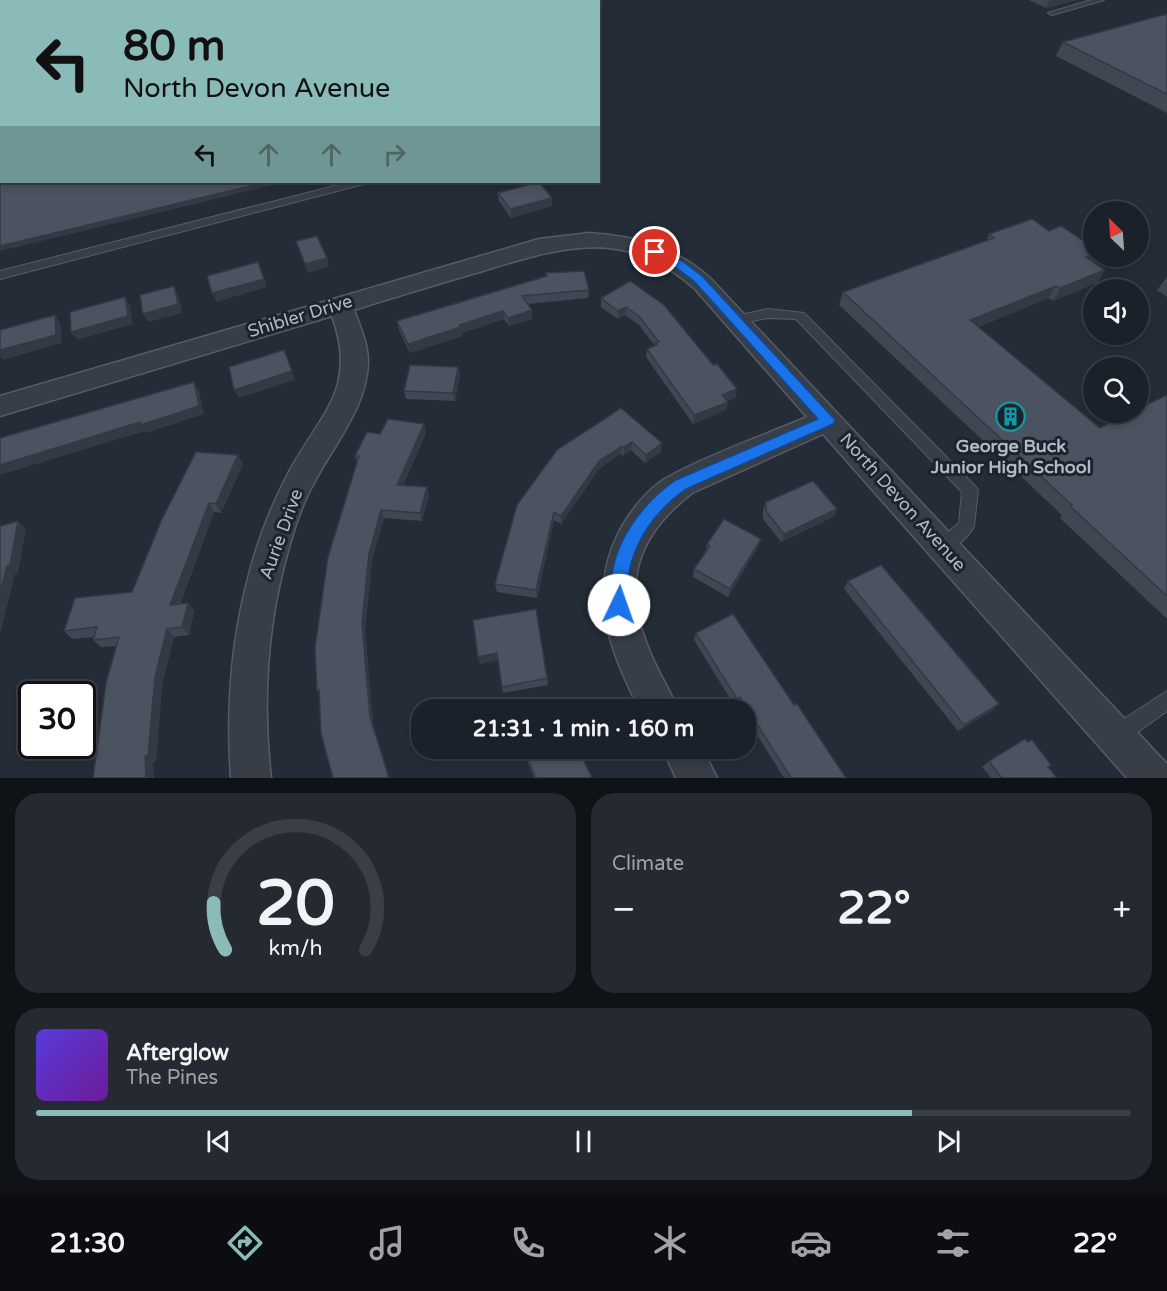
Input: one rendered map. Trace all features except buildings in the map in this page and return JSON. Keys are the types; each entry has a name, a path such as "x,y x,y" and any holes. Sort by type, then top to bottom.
{"street":[{"name":"Shibler Drive","path":"0,406 546,244 564,240 602,240"},
{"name":"North Devon Avenue","path":"602,240 638,246 678,264 698,279 1153,778"},
{"name":"Aurie Drive","path":"251,778 248,704 250,658 261,590 275,541 292,496 339,413 353,379 354,347 339,304"},
{"path":"654,699 624,636 619,605 619,579 625,555 640,524 663,497 681,484 828,420"},
{"path":"687,759 697,778"}],"lane":[{"path":"1052,13 1100,0"},
{"path":"0,275 356,183"},
{"path":"736,320 756,314 780,312 800,316 970,490 966,525 943,546"},
{"path":"1115,736 1167,700"}],"place":[{"name":"George Buck Junior High School","path":"1011,417"}],"route":[{"path":"619,605 619,579 625,555 640,524 663,497 681,484 828,420 698,279 671,259 655,252"}]}
